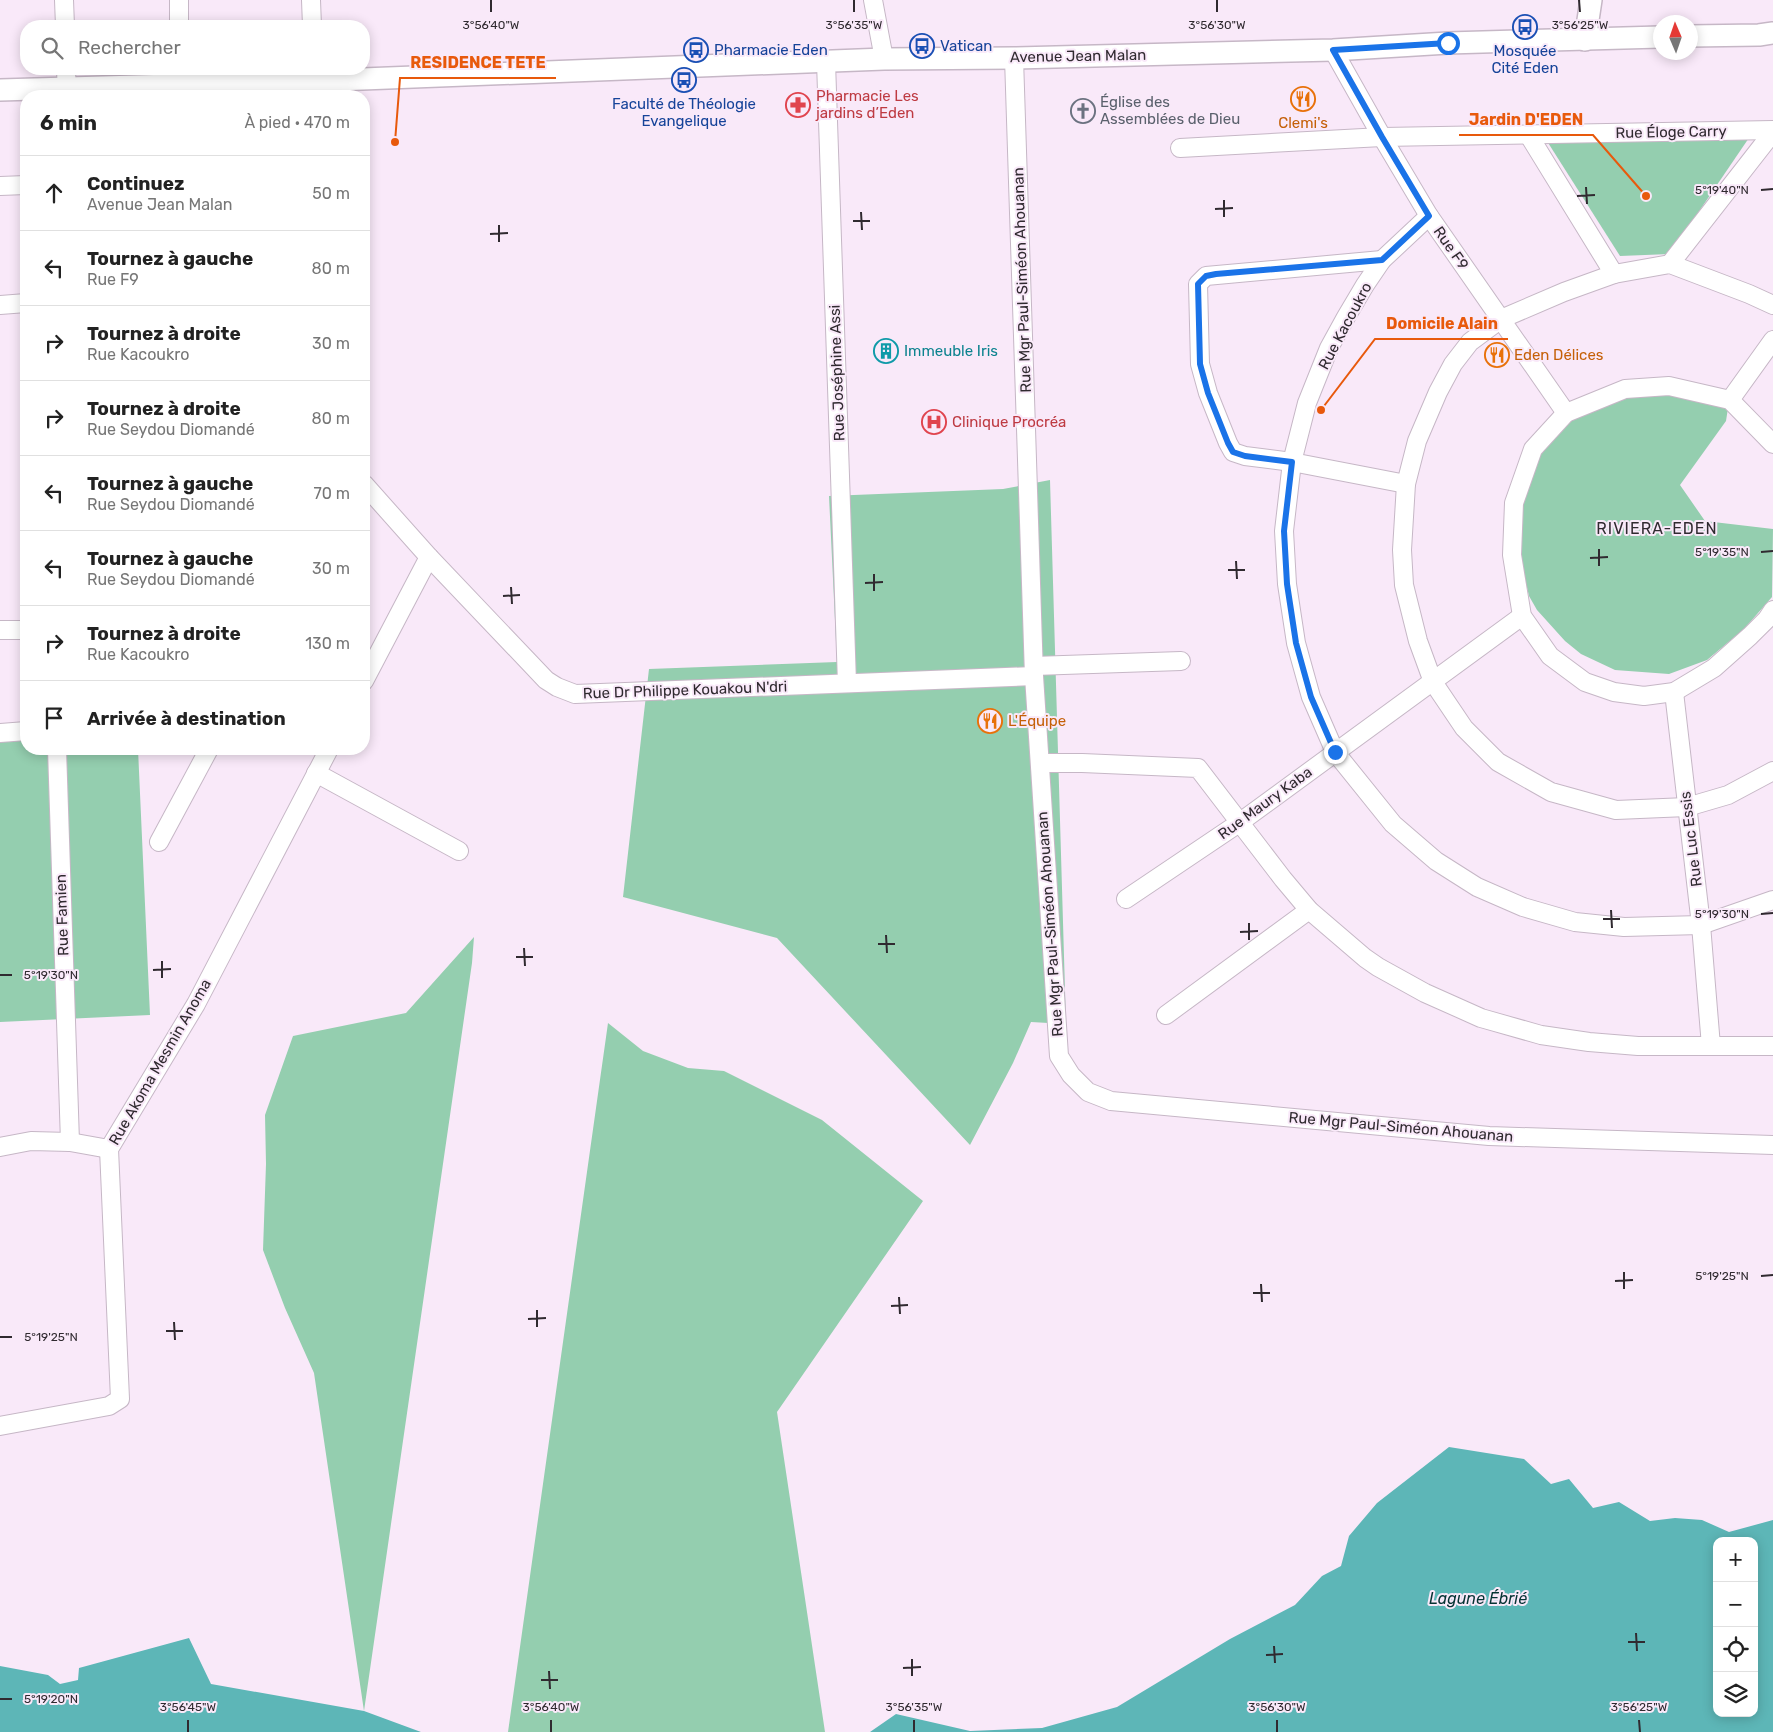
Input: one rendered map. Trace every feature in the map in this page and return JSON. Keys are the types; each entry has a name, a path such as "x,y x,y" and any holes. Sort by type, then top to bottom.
{"main road":[{"path":"1585,40 1591,0"},
{"path":"1698,36 1773,33"},
{"name":"Avenue Jean Malan","path":"0,90 181,77 317,82 884,59 1014,58 1333,50 1448,43 1653,37"}],"street":[{"path":"64,0 65,20"},
{"path":"178,0 179,20"},
{"path":"311,0 312,20"},
{"path":"873,0 884,59"},
{"name":"Rue F9","path":"1333,50 1429,216 1566,413"},
{"name":"Rue Mgr Paul-Siméon Ahouanan","path":"1014,58 1034,671 1059,1056 1071,1075 1088,1092 1111,1101 1489,1136 1773,1145"},
{"name":"Rue Joséphine Assi","path":"826,62 847,683"},
{"path":"1670,264 1773,131"},
{"name":"Rue Éloge Carry","path":"1180,148 1382,137 1773,131"},
{"path":"1528,134 1614,274"},
{"path":"0,186 20,185"},
{"name":"Rue Kacoukro","path":"1429,216 1382,260 1365,285 1330,348 1307,403 1292,462 1284,531 1287,584 1296,643 1311,697 1335,752 1393,824 1436,861 1477,886 1524,907 1575,922 1624,927 1701,925 1773,900"},
{"path":"1382,260 1206,276 1198,284 1200,364 1208,393 1233,452 1245,456 1292,462 1406,484"},
{"path":"1773,306 1749,294 1670,264 1614,274 1501,319 1470,342 1453,364 1438,392 1417,441 1406,484 1402,550 1404,585 1418,641 1433,682 1464,728 1498,762 1551,792 1616,810 1687,807 1728,795 1773,771"},
{"path":"0,305 20,303"},
{"path":"1730,400 1773,340"},
{"path":"1773,444 1730,400 1669,386 1625,388 1566,413 1533,449 1514,503 1512,555 1522,616 1550,656 1585,682 1599,688 1629,695 1659,695 1674,692 1714,668 1750,636 1773,610"},
{"name":"Rue Dr Philippe Kouakou N'dri","path":"370,491 429,557 546,680 557,688 575,694 847,683 1181,661"},
{"path":"370,670 429,557"},
{"name":"Rue Maury Kaba","path":"1126,899 1239,823 1522,616"},
{"path":"0,630 20,630"},
{"name":"Rue Luc Essis","path":"1674,692 1701,925 1712,1046"},
{"path":"0,733 20,732"},
{"name":"Rue Famien","path":"57,755 70,1142"},
{"path":"159,842 207,755"},
{"name":"Rue Akoma Mesmin Anoma","path":"0,1426 110,1406 120,1399 109,1149 196,1004 325,755"},
{"path":"1040,763 1198,768 1239,823 1309,910 1322,923 1378,967 1425,993 1481,1018 1540,1035 1589,1042 1638,1046 1773,1046"},
{"path":"316,773 459,851"},
{"path":"1166,1015 1309,910"},
{"path":"0,1147 31,1141 70,1142 109,1149"}],"shaded area":[{"path":"1755,129 1670,254 1620,256 1545,138"},
{"path":"1669,390 1728,408 1726,421 1680,485 1705,521 1773,529 1772,597 1744,629 1707,660 1669,674 1615,670 1581,654 1565,641 1537,610 1529,596 1519,554 1521,504 1539,453 1565,422 1627,395"},
{"path":"1050,480 1066,1024 1031,1022 1013,1063 970,1145 777,938 623,897 649,669 837,662 829,496 1003,489"},
{"path":"20,738 20,755 138,755 150,1015 0,1022 0,739"},
{"path":"474,937 472,963 364,1711 314,1373 285,1308 263,1250 266,1164 265,1115 293,1036 406,1013"},
{"path":"608,1023 643,1051 688,1068 724,1071 822,1120 923,1201 777,1412 825,1732 508,1732"}],"water":[{"name":"Lagune Ébrié","path":"1449,1447 1524,1459 1551,1484 1569,1479 1593,1508 1619,1502 1650,1521 1675,1518 1702,1520 1729,1532 1773,1520 1773,1732 870,1732 896,1714 970,1731 1042,1728 1117,1707 1230,1639 1295,1605 1322,1576 1341,1566 1349,1536 1377,1503"},
{"path":"189,1638 211,1684 364,1711 421,1732 0,1732 0,1666 48,1675 60,1684 78,1680 79,1668"}],"place":[{"name":"Mosquée Cité Eden","path":"1525,27"},
{"name":"Vatican","path":"922,46"},
{"name":"Pharmacie Eden","path":"696,50"},
{"name":"Faculté de Théologie Evangelique","path":"684,80"},
{"name":"Clemi's","path":"1303,99"},
{"name":"Pharmacie Les jardins d’Eden","path":"798,105"},
{"name":"Église des Assemblées de Dieu","path":"1083,111"},
{"name":"RESIDENCE TETE","path":"395,142"},
{"name":"Jardin D'EDEN","path":"1646,196"},
{"name":"Immeuble Iris","path":"886,351"},
{"name":"Eden Délices","path":"1497,355"},
{"name":"Domicile Alain","path":"1321,410"},
{"name":"Clinique Procréa","path":"934,422"},
{"name":"L'Équipe","path":"990,721"}],"district":[{"name":"RIVIERA-EDEN","path":"1657,528"}],"route":[{"path":"1335,752 1311,697 1296,643 1287,584 1284,531 1292,462 1245,456 1233,452 1228,443 1208,393 1200,364 1198,284 1206,276 1216,274 1382,260 1429,216 1333,50 1448,43"}]}
